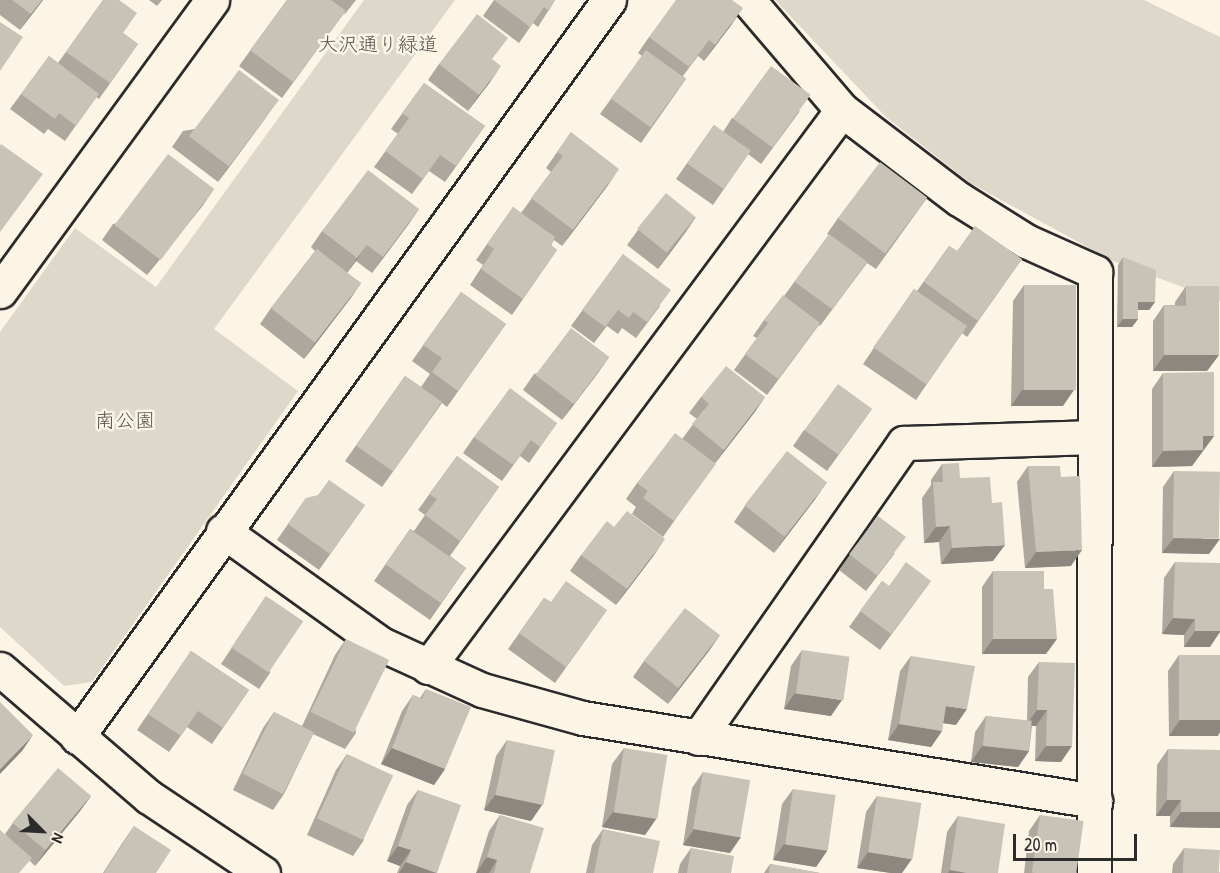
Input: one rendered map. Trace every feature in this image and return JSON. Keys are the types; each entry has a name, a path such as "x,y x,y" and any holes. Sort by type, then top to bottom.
{"street":[{"path":"0,291 212,0"},
{"path":"76,737 609,0"},
{"path":"748,0 842,110 959,199 1026,242 1095,272 1094,873"},
{"path":"428,667 842,110"},
{"path":"698,738 904,443 1095,437"},
{"path":"223,531 381,644 482,690 574,717 1095,801"},
{"path":"0,669 76,737 149,797 263,873"}],"green space":[{"name":"南公園","path":"364,0 455,0 214,329 298,391 92,682 64,686 0,627 0,332 75,228 156,287"},
{"path":"775,0 1144,0 1220,37 1220,301 1113,261 970,183 886,117"}],"building":[{"path":"12,0 42,0 31,14"},
{"path":"103,0 119,0 137,13 123,33 138,44 110,83 66,52"},
{"path":"287,0 331,0 346,11 293,82 250,50"},
{"path":"494,0 555,0 549,11 544,7 530,27"},
{"path":"676,0 732,0 743,8 715,45 709,40 689,67 649,37"},
{"path":"477,14 508,38 492,59 501,66 479,95 439,64"},
{"path":"0,22 23,37 0,71"},
{"path":"646,50 686,79 650,127 611,99"},
{"path":"49,56 99,94 76,126 59,113 55,119 21,94"},
{"path":"771,66 811,95 772,147 733,119"},
{"path":"239,70 279,100 229,166 189,136"},
{"path":"424,83 485,126 456,166 440,155 423,179 385,151 409,118 402,113"},
{"path":"714,125 751,151 724,189 687,164"},
{"path":"571,132 619,169 573,230 531,198 563,156 557,152"},
{"path":"1,144 43,174 0,232 0,146"},
{"path":"168,154 214,189 161,260 114,225"},
{"path":"880,162 927,198 885,253 838,218"},
{"path":"368,170 419,209 383,257 367,245 357,258 322,231"},
{"path":"666,193 696,217 667,253 637,229"},
{"path":"513,207 555,237 551,245 557,250 523,299 481,269 494,249 487,244"},
{"path":"975,226 1022,259 978,321 924,282 949,246 957,251"},
{"path":"829,234 867,262 832,309 794,282"},
{"path":"317,249 361,283 315,343 271,308"},
{"path":"623,254 671,290 647,322 633,312 629,318 618,310 605,327 582,310"},
{"path":"1123,257 1156,270 1155,302 1138,302 1138,319 1123,319"},
{"path":"1024,285 1076,285 1076,390 1024,390"},
{"path":"1186,286 1219,286 1219,355 1164,355 1164,305 1186,306"},
{"path":"914,289 967,326 927,384 873,347"},
{"path":"461,292 506,324 458,391 432,372 442,358 423,345"},
{"path":"783,295 820,323 778,379 745,354 768,323 764,320"},
{"path":"571,328 609,357 574,404 535,375"},
{"path":"726,366 765,397 724,450 692,424 709,404 701,397"},
{"path":"1214,372 1214,436 1203,436 1203,450 1163,451 1163,373"},
{"path":"405,376 442,402 393,471 356,446"},
{"path":"838,384 872,409 838,455 804,430"},
{"path":"510,388 557,423 540,447 531,440 513,465 474,437"},
{"path":"675,433 716,464 674,521 643,498 648,491 637,483"},
{"path":"787,451 827,482 785,537 745,505"},
{"path":"457,456 499,487 460,541 425,515 437,499 429,494"},
{"path":"959,463 960,478 990,477 992,503 1002,502 1005,545 952,548 950,526 936,527 933,482 943,482 942,464"},
{"path":"1028,466 1060,466 1061,477 1080,476 1082,550 1036,552"},
{"path":"1174,471 1220,472 1219,539 1173,538"},
{"path":"329,480 365,505 330,554 288,524 306,498 318,495"},
{"path":"627,511 665,539 627,589 581,555 607,521 614,527"},
{"path":"878,516 906,537 877,575 849,554"},
{"path":"410,529 466,568 441,603 385,564"},
{"path":"906,562 931,581 891,634 860,611 882,581 889,586"},
{"path":"1175,562 1220,563 1220,631 1195,631 1195,619 1173,618"},
{"path":"993,571 1044,571 1044,589 1053,589 1057,639 993,639"},
{"path":"566,581 607,610 566,667 519,633 544,598 551,602"},
{"path":"266,596 303,621 269,673 231,647"},
{"path":"685,608 720,635 678,688 644,661"},
{"path":"346,639 389,660 354,733 310,712"},
{"path":"802,650 850,657 843,700 796,694"},
{"path":"191,651 249,690 223,728 198,711 181,736 148,714"},
{"path":"1179,655 1220,655 1220,720 1179,720"},
{"path":"911,656 975,666 967,709 946,706 942,731 899,724"},
{"path":"1039,662 1075,663 1072,746 1046,746 1047,710 1037,710"},
{"path":"426,689 471,707 445,769 392,748 413,695 422,699"},
{"path":"0,702 33,735 0,769"},
{"path":"274,712 314,732 283,794 243,773"},
{"path":"986,716 1032,721 1029,751 983,746"},
{"path":"507,740 555,750 543,805 495,795"},
{"path":"624,748 667,755 657,819 614,812"},
{"path":"1168,749 1220,750 1220,812 1181,812 1181,800 1167,800"},
{"path":"347,754 393,776 363,840 317,818"},
{"path":"58,768 91,796 45,850 12,822"},
{"path":"703,772 750,780 740,837 693,829"},
{"path":"793,789 836,795 828,850 785,844"},
{"path":"418,790 461,805 437,873 406,862 411,850 398,846"},
{"path":"877,796 921,803 913,859 868,852"},
{"path":"500,815 544,828 530,873 494,873 497,860 487,857"},
{"path":"1040,815 1084,821 1076,873 1032,872"},
{"path":"958,816 1005,824 998,873 967,873 950,870"},
{"path":"134,826 171,850 156,873 104,873"},
{"path":"603,829 660,841 653,873 594,873"},
{"path":"0,830 32,858 19,873 0,873"},
{"path":"691,848 734,856 731,873 687,873"},
{"path":"1184,848 1220,850 1219,873 1183,873"},
{"path":"770,864 820,873 769,873"}],"park label":[{"name":"大沢通り緑道","path":"378,43"}]}
